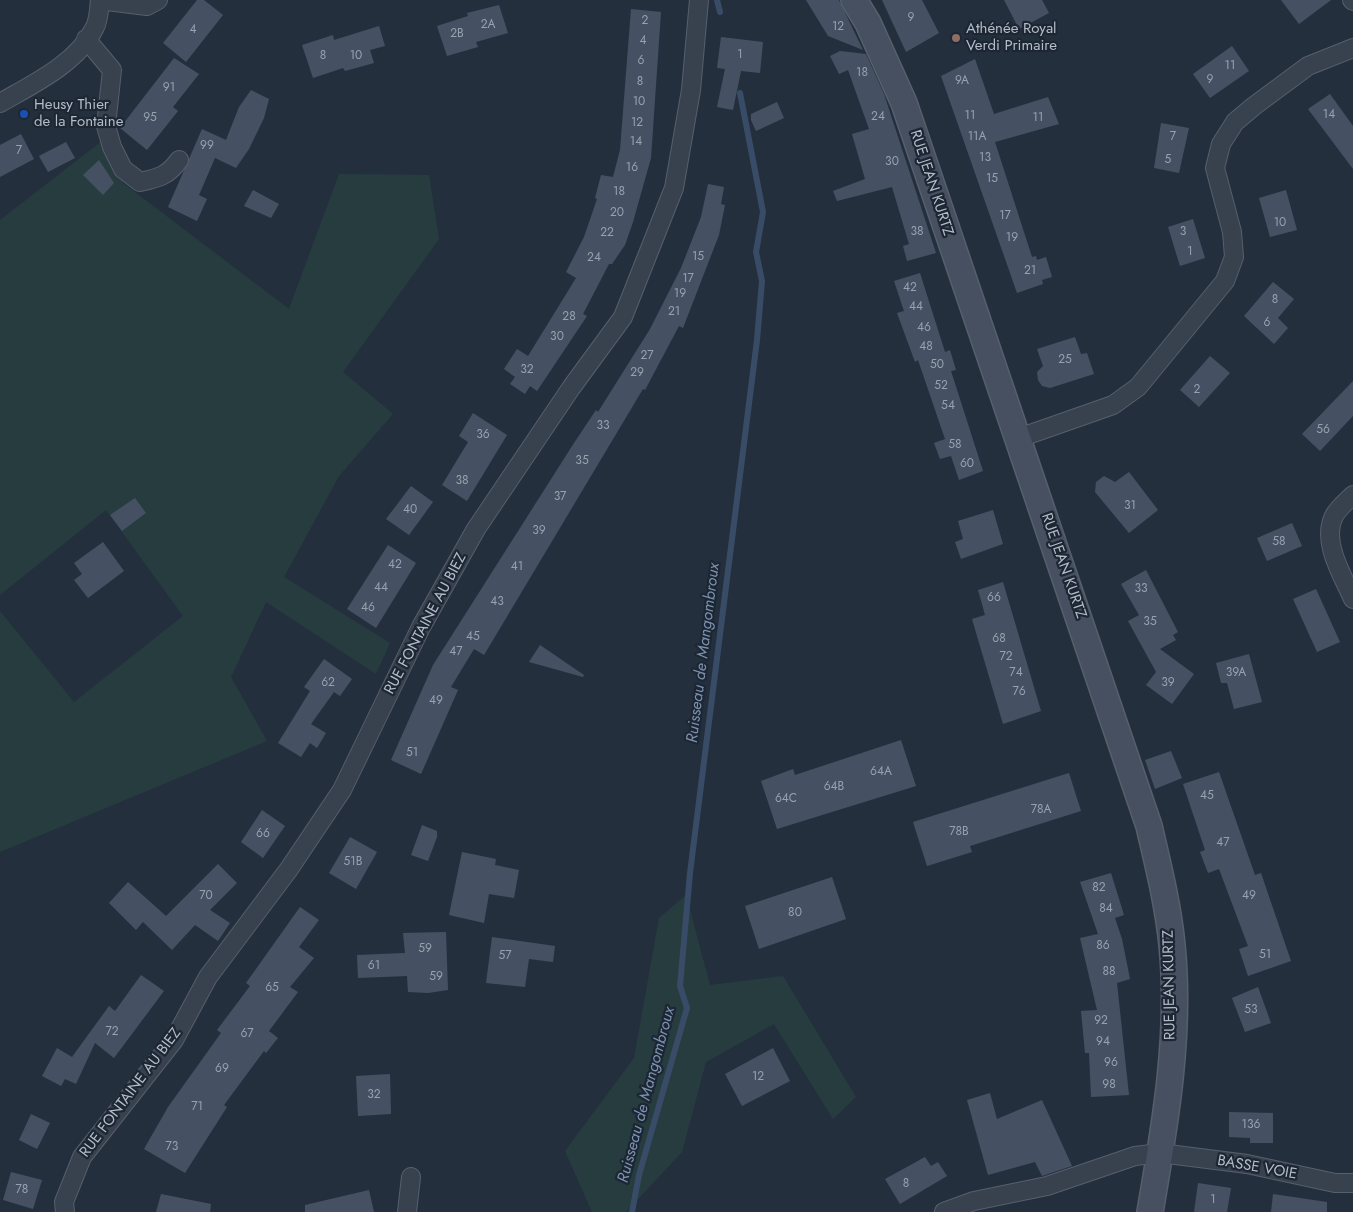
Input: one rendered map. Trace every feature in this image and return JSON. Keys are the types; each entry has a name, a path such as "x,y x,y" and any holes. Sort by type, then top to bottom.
{"main road":[{"name":"RUE JEAN KURTZ","path":"854,0 868,23 904,103 1149,826 1164,889 1172,946 1174,1006 1170,1089 1150,1212"}],"street":[{"path":"0,103 53,73 74,55 96,26 100,0 147,6 158,0"},
{"name":"RUE FONTAINE AU BIEZ","path":"65,1212 64,1202 82,1157 174,1040 208,977 288,869 342,790 421,627 476,529 571,388 623,317 674,188 691,90 699,0"},
{"path":"86,39 112,70 106,126 112,147 123,170 140,182 162,177 173,169 179,160"},
{"path":"1019,438 1113,405 1138,387 1226,281 1234,257 1232,232 1215,168 1221,144 1235,122 1308,66 1353,48"},
{"path":"1353,495 1334,516 1331,533 1332,550 1353,599"},
{"name":"BASSE VOIE","path":"944,1212 974,1201 1047,1186 1136,1156 1160,1153 1247,1164 1335,1183 1353,1183"},
{"path":"407,1212 411,1177"}],"green space":[{"path":"102,141 123,183 289,309 339,174 429,175 439,239 343,372 393,414 339,476 284,577 390,643 376,674 266,602 231,677 267,741 0,852 0,611 74,702 183,616 106,510 0,595 0,220"},
{"path":"686,895 710,985 783,976 856,1097 833,1119 774,1024 706,1062 682,1152 626,1212 592,1212 565,1151 634,1058 659,918"}],"building":[{"path":"197,0 204,0 223,15 186,62 163,43"},
{"path":"806,0 839,0 863,50 828,36"},
{"path":"882,0 922,0 939,33 906,52"},
{"path":"1004,0 1042,0 1049,13 1019,29"},
{"path":"1281,0 1331,0 1299,24"},
{"path":"499,5 508,33 476,42 478,47 447,56 437,26 468,16 467,13"},
{"path":"631,9 661,12 651,158 625,245 612,264 609,264 583,314 587,316 537,391 530,386 525,394 510,384 515,377 504,369 517,349 528,356 576,278 566,272 584,237 597,199 595,198 601,175 613,177 620,150"},
{"path":"379,26 385,46 370,50 374,63 345,71 343,68 313,78 302,45 333,35 334,40"},
{"path":"721,37 763,42 760,73 741,71 733,110 717,107 725,69 717,68"},
{"path":"1232,46 1249,71 1210,98 1193,74"},
{"path":"840,51 866,54 884,94 936,253 907,261 903,246 909,244 892,187 837,201 833,191 865,179 852,134 869,129 848,70 839,74 830,56"},
{"path":"174,58 199,74 173,107 178,111 147,150 120,128"},
{"path":"975,59 994,114 1048,97 1059,124 995,142 1032,257 1036,256 1037,260 1046,257 1052,277 1042,280 1043,284 1017,293 941,76"},
{"path":"251,90 269,99 264,118 249,149 236,168 215,158 199,195 207,199 197,221 168,207 202,129 226,140 239,107"},
{"path":"1330,94 1353,126 1353,169 1308,109"},
{"path":"777,102 784,118 756,131 751,120 751,114"},
{"path":"1161,123 1189,128 1179,173 1154,168"},
{"path":"21,134 34,159 0,177 0,145"},
{"path":"66,142 75,158 48,172 39,156"},
{"path":"99,160 114,183 103,195 83,175"},
{"path":"708,184 724,187 721,204 725,205 719,235 683,328 679,326 645,390 643,389 484,655 474,649 451,687 458,690 421,774 391,760 433,665 574,443 596,410 598,412 650,329 681,268 701,217"},
{"path":"253,190 279,204 271,218 244,206"},
{"path":"1286,190 1297,230 1270,237 1259,198"},
{"path":"1193,219 1205,258 1180,266 1168,227"},
{"path":"920,273 945,352 950,350 956,370 951,371 983,471 959,480 951,456 940,459 934,443 945,439 918,360 915,362 897,313 904,311 894,281"},
{"path":"1273,282 1294,299 1278,318 1288,328 1274,344 1244,316"},
{"path":"1075,337 1081,354 1087,353 1094,374 1050,388 1042,386 1038,380 1037,372 1043,366 1037,349"},
{"path":"1210,356 1230,373 1199,407 1180,390"},
{"path":"1353,381 1353,416 1320,451 1302,434"},
{"path":"473,413 507,435 467,501 442,485 468,442 459,436"},
{"path":"1129,472 1158,510 1129,533 1095,492 1096,482 1104,476 1115,482"},
{"path":"411,486 433,502 409,535 386,519"},
{"path":"135,498 146,513 122,531 110,515"},
{"path":"993,510 1003,544 961,559 955,542 963,539 958,521"},
{"path":"1292,523 1302,546 1267,561 1257,538"},
{"path":"103,542 124,571 88,598 74,580 82,574 74,563"},
{"path":"388,545 416,563 376,628 347,609"},
{"path":"1146,570 1178,632 1173,635 1176,640 1160,649 1194,674 1172,704 1146,685 1156,672 1128,621 1139,615 1121,584"},
{"path":"1003,582 1041,711 1003,724 972,619 985,615 978,590"},
{"path":"1316,589 1340,642 1317,652 1293,599"},
{"path":"540,645 584,675 583,677 529,662"},
{"path":"1249,654 1262,702 1234,709 1227,683 1221,683 1216,663"},
{"path":"324,659 352,679 340,696 334,692 311,724 326,733 317,748 310,743 301,757 278,743 310,691 304,687"},
{"path":"901,740 916,786 777,829 761,781 793,769 795,775"},
{"path":"1171,751 1182,778 1155,789 1145,760"},
{"path":"1219,772 1255,875 1261,873 1291,961 1248,976 1239,949 1248,946 1219,869 1208,873 1200,852 1205,850 1183,784"},
{"path":"1069,773 1081,811 970,846 972,852 927,866 913,822"},
{"path":"262,810 285,826 263,858 241,842"},
{"path":"422,825 437,831 437,837 428,861 411,855"},
{"path":"350,837 377,852 356,889 329,873"},
{"path":"462,852 496,859 495,865 519,870 514,898 489,894 484,923 449,915"},
{"path":"218,864 237,883 210,910 230,923 218,941 195,925 172,950 143,922 136,930 109,903 128,882 166,916"},
{"path":"1111,873 1124,915 1115,918 1122,939 1130,979 1117,983 1129,1095 1091,1097 1089,1053 1085,1053 1081,1011 1097,1010 1080,938 1098,934 1080,882"},
{"path":"832,877 846,919 759,949 745,906"},
{"path":"300,907 319,920 299,947 314,958 290,987 298,992 269,1031 278,1038 266,1053 264,1051 224,1105 227,1107 185,1173 144,1149 168,1107 221,1033 217,1030 250,986 246,983"},
{"path":"446,932 448,990 428,993 408,992 407,976 358,978 357,955 405,953 403,933"},
{"path":"492,937 555,946 553,962 529,959 525,987 486,983"},
{"path":"141,975 164,991 114,1058 95,1043 76,1084 65,1079 61,1086 42,1076 57,1048 72,1057 109,1006 115,1011"},
{"path":"1258,987 1271,1023 1245,1032 1232,998"},
{"path":"773,1048 790,1081 742,1106 725,1074"},
{"path":"390,1074 391,1114 358,1116 356,1076"},
{"path":"990,1093 997,1119 1042,1100 1072,1166 1042,1176 1035,1162 988,1175 967,1100"},
{"path":"1229,1112 1273,1113 1273,1143 1250,1143 1250,1138 1229,1137"},
{"path":"31,1114 50,1123 37,1149 19,1140"},
{"path":"925,1157 931,1166 938,1162 947,1176 900,1204 885,1179"},
{"path":"11,1172 42,1180 33,1209 3,1200"},
{"path":"1198,1183 1231,1188 1227,1212 1194,1212"},
{"path":"369,1190 374,1212 305,1212 305,1205"},
{"path":"161,1194 211,1204 210,1212 156,1212"},
{"path":"1273,1194 1327,1202 1327,1212 1271,1212"}],"waterway":[{"name":"Ruisseau de Mangombroux","path":"717,0 720,12"},
{"name":"Ruisseau de Mangombroux","path":"632,1212 639,1175 687,1008 680,986 690,873 757,340 762,281 756,252 763,212 740,93"}],"place":[{"name":"Athénée Royal Verdi Primaire","path":"956,38"},
{"name":"Heusy Thier de la Fontaine","path":"24,114"}]}
